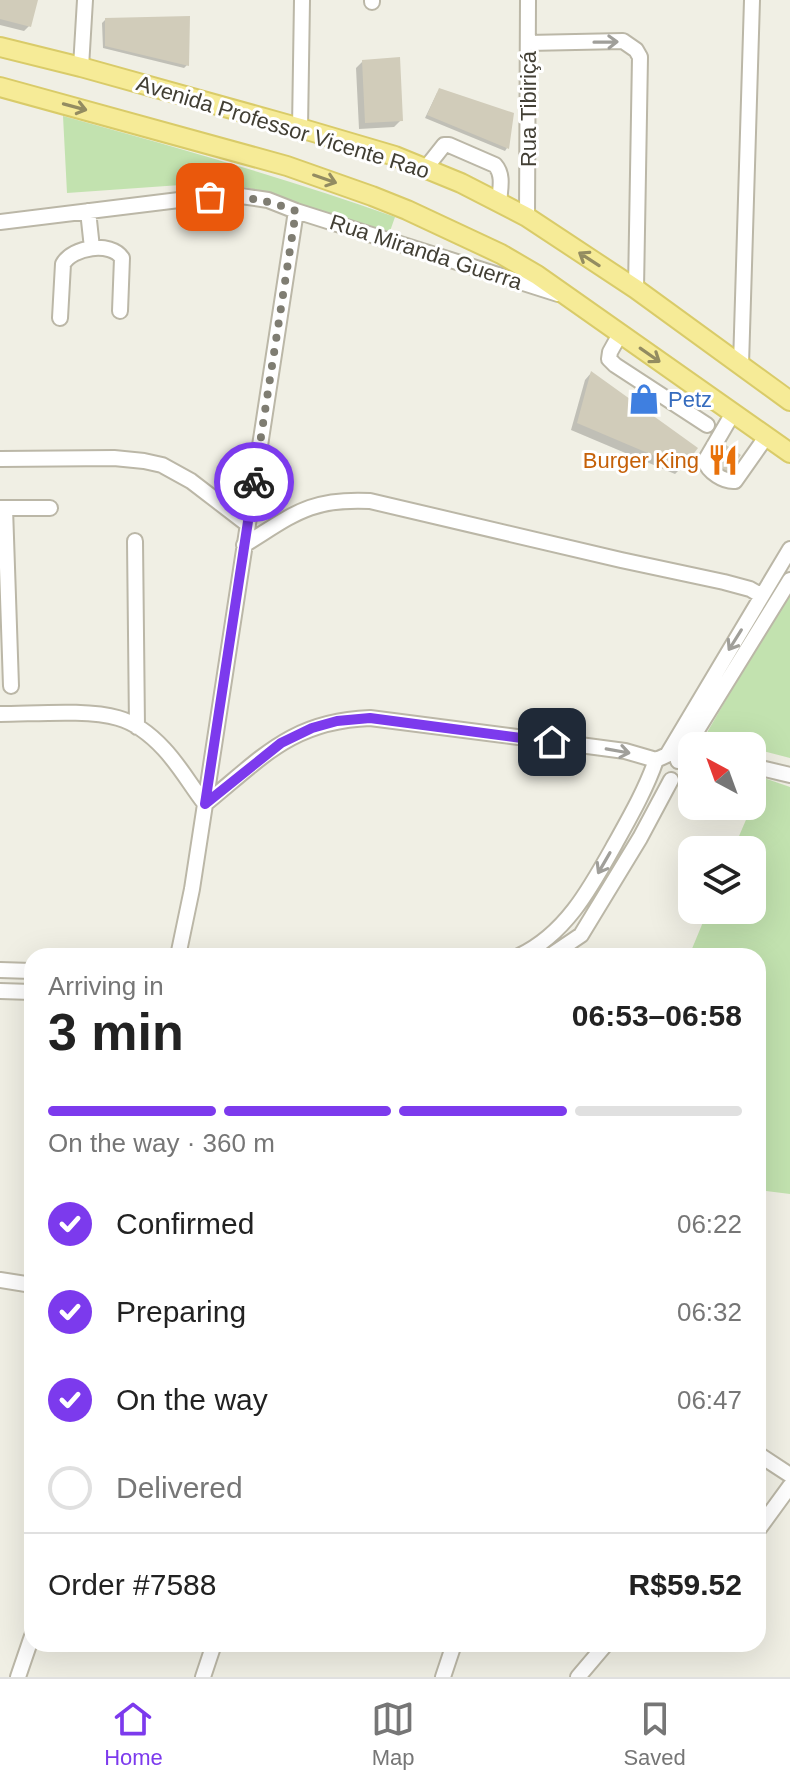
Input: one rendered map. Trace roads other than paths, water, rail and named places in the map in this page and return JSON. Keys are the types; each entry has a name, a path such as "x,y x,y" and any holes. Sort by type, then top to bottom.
{"main road":[{"name":"Avenida Professor Vicente Rao","path":"0,47 395,156 461,183 527,217 636,289 790,401"},
{"name":"Avenida Professor Vicente Rao","path":"0,87 287,166 372,196 501,254 537,275 790,453"}],"street":[{"path":"81,67 85,0"},
{"path":"300,128 302,0"},
{"name":"Rua Tibiriçá","path":"527,217 528,0"},
{"path":"741,365 752,0"},
{"path":"528,43 623,41 640,57 636,289"},
{"path":"425,169 444,145 495,165 501,176 499,203"},
{"name":"Rua Miranda Guerra","path":"0,222 179,200 241,196 268,200 566,297"},
{"path":"88,211 92,248"},
{"path":"180,948 192,889 296,211"},
{"path":"60,318 65,259 75,252 92,248 113,249 122,258 120,311"},
{"path":"620,334 609,359 707,425"},
{"path":"733,413 705,461 709,469 727,481 735,481 766,437"},
{"path":"0,459 114,458 153,463 182,475 247,524"},
{"path":"244,545 304,509 343,500 370,501 724,582 750,589 762,596"},
{"path":"11,686 2,508 50,508"},
{"path":"135,541 137,727"},
{"path":"671,761 790,549"},
{"path":"531,948 555,931 578,905 790,580"},
{"path":"0,714 115,717 137,727 156,741 205,804"},
{"path":"205,804 281,743 312,728 352,719 370,718 610,749 671,761 679,772 671,780 574,948"},
{"path":"766,769 790,775"},
{"path":"562,948 581,935"},
{"path":"0,970 24,971"},
{"path":"0,991 24,992"},
{"path":"0,1280 24,1284"},
{"path":"766,1459 790,1475"},
{"path":"766,1519 790,1486"},
{"path":"18,1677 27,1652"},
{"path":"203,1677 211,1652"},
{"path":"443,1677 451,1652"},
{"path":"578,1677 599,1652"}],"place":[{"name":"Petz","path":"644,399"},
{"name":"Burger King","path":"723,460"}]}
